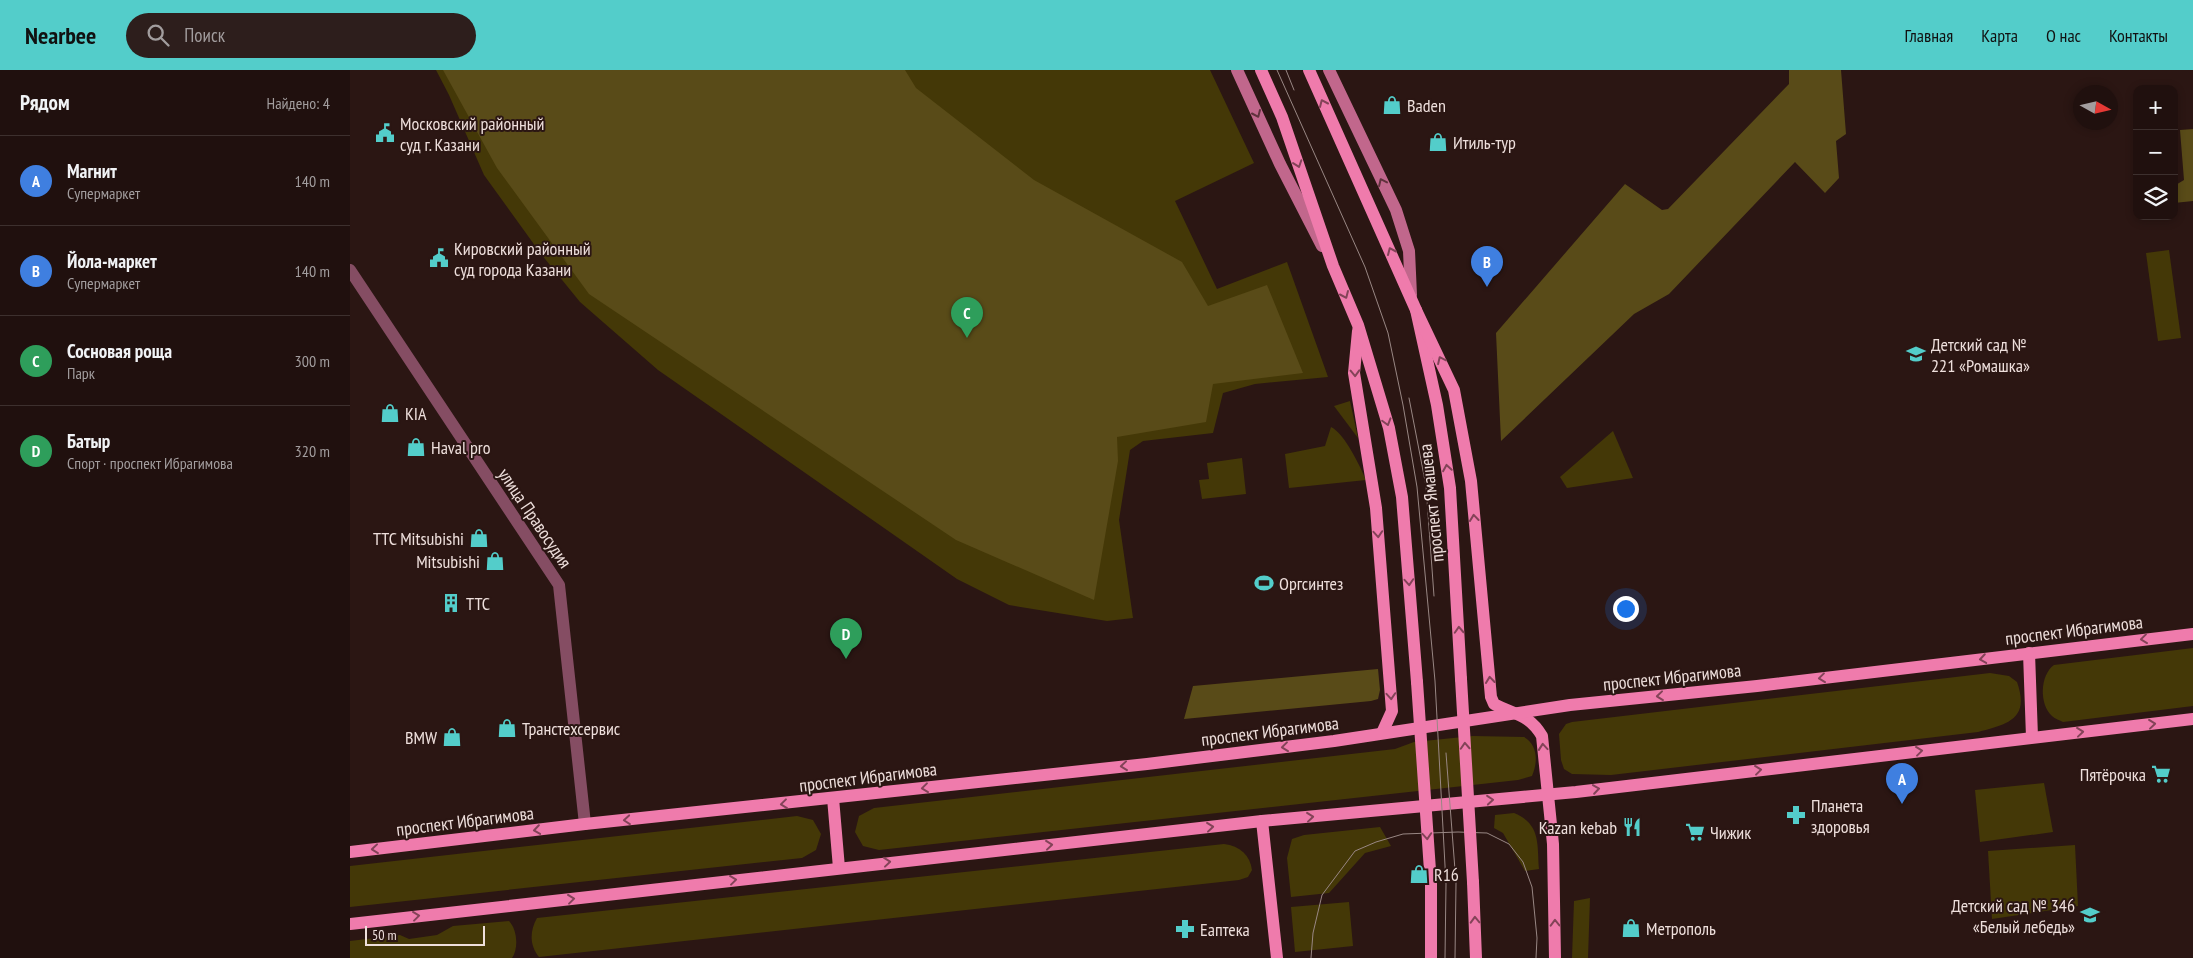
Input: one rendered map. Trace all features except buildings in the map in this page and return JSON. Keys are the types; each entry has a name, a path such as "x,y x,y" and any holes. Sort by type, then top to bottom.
{"main road":[{"path":"1237,70 1280,164 1332,266"},
{"name":"проспект Ямашева","path":"1261,70 1282,117 1332,266 1358,325 1389,428 1402,497 1431,885 1431,958"},
{"name":"проспект Ямашева","path":"1309,70 1416,310 1437,405 1450,488 1476,958"},
{"path":"1329,70 1396,210 1409,251 1410,295"},
{"path":"1416,310 1441,359 1454,390 1470,481 1491,697 1494,704 1527,718 1536,725 1542,736 1553,844 1555,958"},
{"path":"1358,325 1354,373 1376,508 1392,711 1382,734"},
{"name":"проспект Ибрагимова","path":"350,852 585,824 1157,763 1382,734 1570,705 1776,684 2029,652 2193,634"},
{"path":"2029,652 2032,737"},
{"path":"350,924 1262,821 1548,795 2193,719"},
{"path":"833,798 839,868"},
{"path":"1262,821 1277,958"}],"street":[{"name":"улица Правосудия","path":"350,270 559,585 585,824"}],"shaded area":[{"path":"436,70 1210,70 1254,163 1175,201 1217,289 1287,262 1328,377 1255,384 1223,393 1213,433 1143,441 1130,450 1119,520 1133,618 1107,621 1009,605 957,579 658,370 580,302 541,254 484,175"},
{"path":"443,70 905,70 916,88 1034,180 1182,262 1208,306 1267,285 1303,373 1213,384 1206,422 1117,437 1118,461 1094,600 956,540 589,294 497,168"},
{"path":"1789,70 1841,70 1846,134 1836,141 1839,178 1825,193 1795,162 1669,294 1634,314 1501,441 1496,333 1625,184 1662,210 1668,209 1789,84"},
{"path":"2193,129 2193,201 2178,203 2178,184 2184,180 2180,130"},
{"path":"2169,250 2181,338 2158,341 2146,253"},
{"path":"1350,401 1358,438 1334,406"},
{"path":"1331,427 1347,443 1366,480 1289,488 1285,454 1325,446"},
{"path":"1613,431 1633,478 1567,488 1560,477"},
{"path":"1242,458 1246,494 1202,499 1199,480 1209,479 1207,463"},
{"path":"2193,648 2193,706 2063,722 2052,716 2045,704 2043,697 2044,682 2049,670 2054,665"},
{"path":"1378,669 1380,690 1378,699 1371,701 1184,719 1193,686"},
{"path":"1990,673 2009,676 2017,682 2021,704 2014,718 1999,726 1978,732 1611,775 1572,774 1564,769 1561,760 1559,734 1566,724 1572,722"},
{"path":"1473,736 1524,737 1529,740 1536,754 1532,776 1518,780 879,850 863,846 855,832 859,816 874,808 1395,749 1414,742"},
{"path":"2044,783 2053,832 1980,842 1975,790"},
{"path":"1514,813 1529,823 1533,829 1536,836 1539,869 1525,871 1503,833 1494,828 1495,815"},
{"path":"797,816 813,820 821,834 816,850 802,858 350,907 350,866"},
{"path":"1380,827 1391,846 1365,853 1329,893 1291,897 1287,858 1292,839 1304,835"},
{"path":"1224,844 1239,849 1249,860 1252,870 1248,877 1239,880 539,957 532,943 533,927 537,918"},
{"path":"2075,845 2078,906 1992,919 1988,851"},
{"path":"1590,898 1588,958 1572,958 1574,901"},
{"path":"1349,902 1353,946 1295,952 1291,907"},
{"path":"509,921 514,929 516,939 516,949 512,958 350,958 350,941 400,935 409,939 437,935 453,926"}],"tram line":[{"path":"1277,70 1365,267 1388,333 1403,405 1417,487 1435,681 1446,884 1445,958"},
{"path":"1286,70 1294,90"},
{"path":"1409,398 1426,486 1434,596"},
{"path":"1446,753 1456,883 1455,958"},
{"path":"1311,958 1313,933 1322,895 1355,851 1403,834 1458,832 1487,833 1509,844 1523,862 1532,887 1537,938 1536,958"}],"place":[{"name":"Baden","path":"1392,105"},
{"name":"Московский районный суд г. Казани","path":"385,133"},
{"name":"Итиль-тур","path":"1438,142"},
{"name":"Кировский районный суд города Казани","path":"439,258"},
{"name":"Йола-маркет","path":"1487,287"},
{"name":"Сосновая роща","path":"967,338"},
{"name":"Детский сад № 221 «Ромашка»","path":"1916,354"},
{"name":"KIA","path":"390,413"},
{"name":"Haval pro","path":"416,447"},
{"name":"ТТС Mitsubishi","path":"479,538"},
{"name":"Mitsubishi","path":"495,561"},
{"name":"Оргсинтез","path":"1264,583"},
{"name":"ТТС","path":"451,603"},
{"name":"Батыр","path":"846,659"},
{"name":"Транстехсервис","path":"507,728"},
{"name":"BMW","path":"452,737"},
{"name":"Пятёрочка","path":"2161,774"},
{"name":"Магнит","path":"1902,804"},
{"name":"Планета здоровья","path":"1796,815"},
{"name":"Kazan kebab","path":"1632,827"},
{"name":"Чижик","path":"1695,832"},
{"name":"R16","path":"1419,874"},
{"name":"Детский сад № 346 «Белый лебедь»","path":"2090,915"},
{"name":"Метрополь","path":"1631,928"},
{"name":"Еаптека","path":"1185,929"}]}
